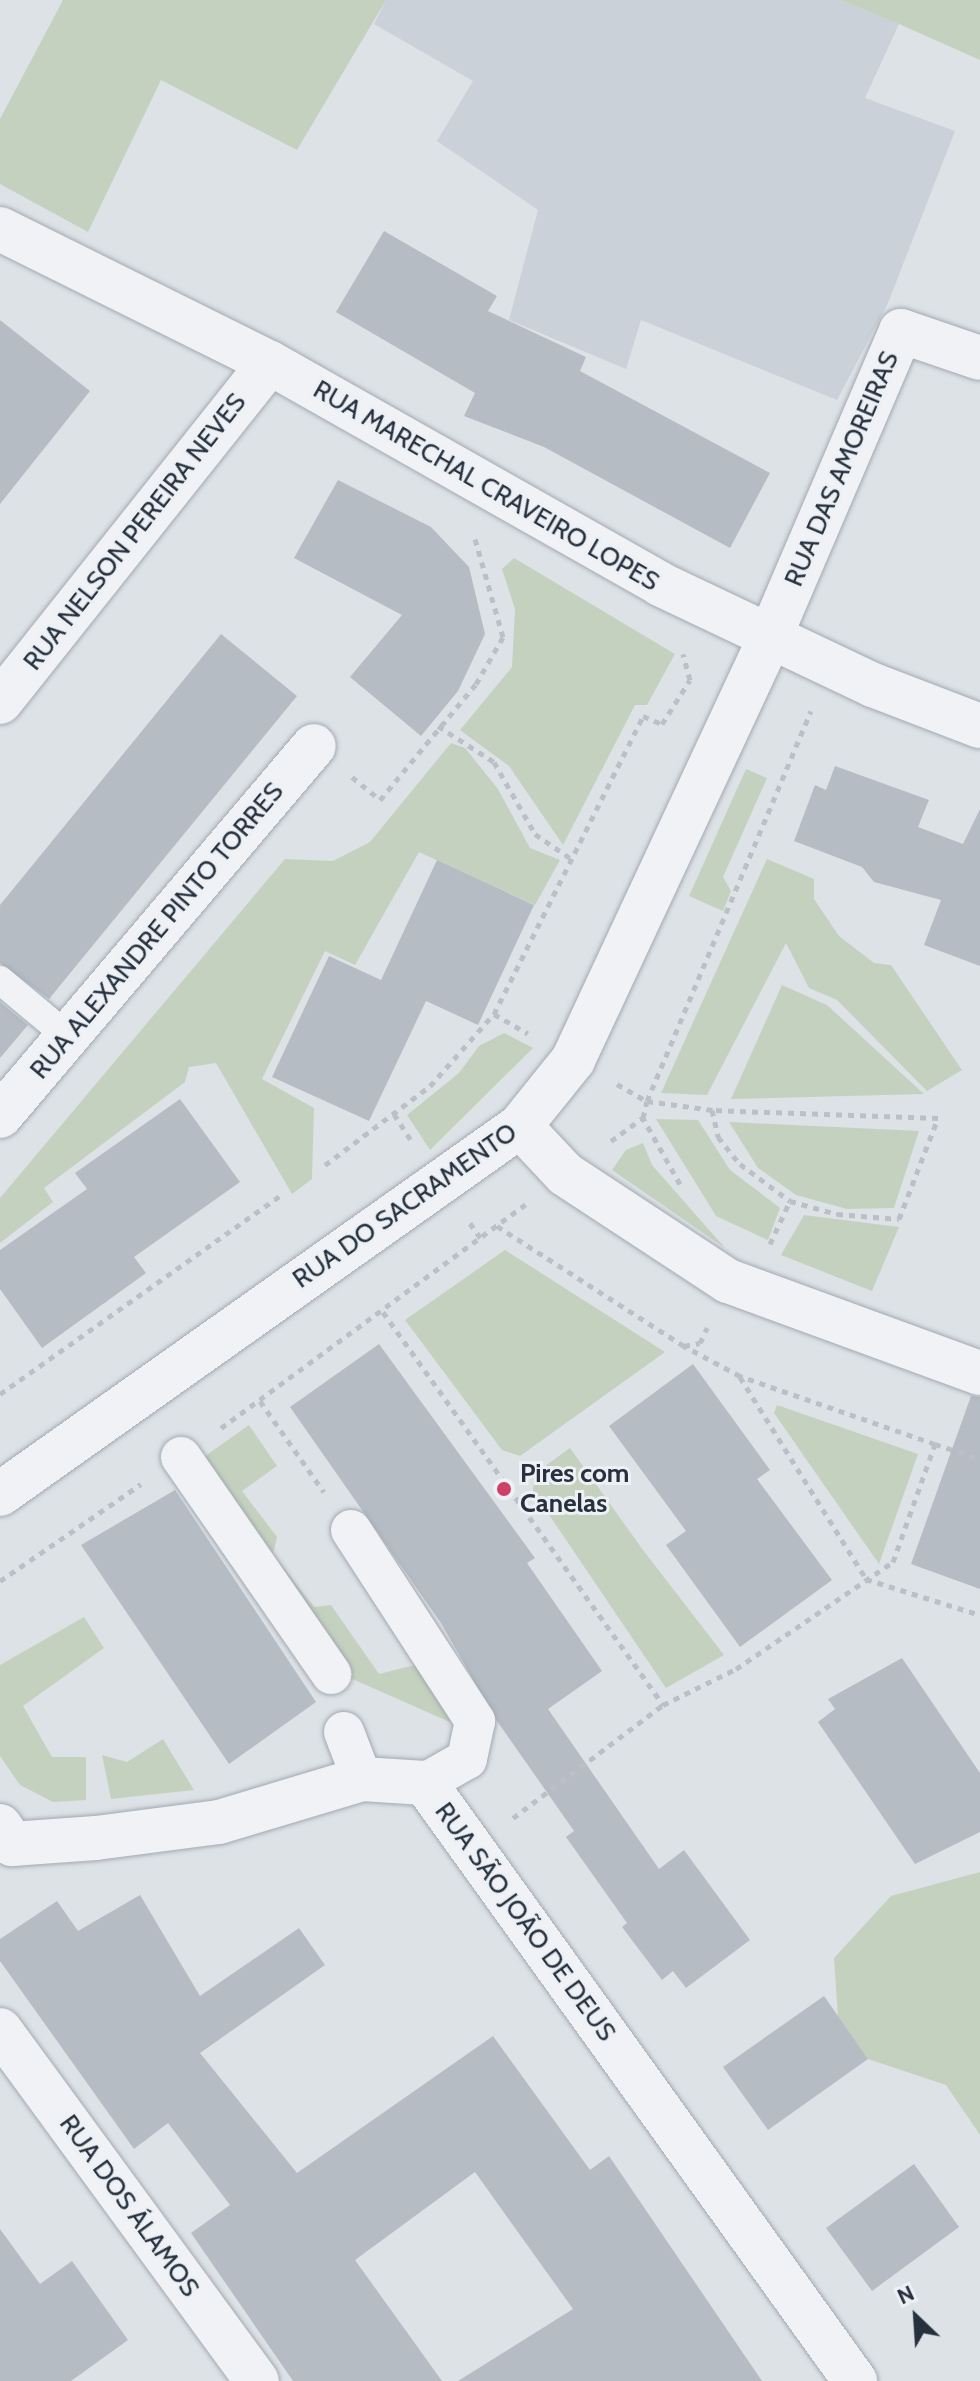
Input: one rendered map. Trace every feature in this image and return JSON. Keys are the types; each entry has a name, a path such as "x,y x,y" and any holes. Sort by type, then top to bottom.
{"street":[{"name":"RUA MARECHAL CRAVEIRO LOPES","path":"0,229 270,363 769,639 980,726"},
{"name":"RUA DAS AMOREIRAS","path":"769,639 901,331 980,358"},
{"name":"RUA NELSON PEREIRA NEVES","path":"0,702 270,363"},
{"name":"RUA DO SACRAMENTO","path":"0,1494 520,1126 573,1060 769,639"},
{"name":"RUA ALEXANDRE PINTO TORRES","path":"0,1116 314,746"},
{"path":"520,1126 565,1174 728,1281 980,1373"},
{"path":"181,1457 331,1674"},
{"path":"351,1530 469,1706 475,1721 467,1759 441,1774"},
{"path":"344,1732 362,1779"},
{"name":"RUA SÃO JOÃO DE DEUS","path":"4,1841 219,1822 362,1779 441,1774 855,2381"},
{"name":"RUA DOS ÁLAMOS","path":"0,2030 257,2381"}],"lane":[{"path":"0,980 67,1036"}],"path":[{"path":"314,746 380,800 438,726 476,684 503,637 473,531"},
{"path":"325,1165 430,1086 494,1014 643,716 662,724 690,680 681,644"},
{"path":"0,1581 260,1401 643,1118 647,1101 829,666"},
{"path":"438,726 494,762 535,834 573,860"},
{"path":"647,1101 712,1110 938,1118 899,1219 790,1201 740,1164 718,1137 712,1110"},
{"path":"643,1118 684,1190"},
{"path":"0,1394 281,1195"},
{"path":"767,1249 790,1201"},
{"path":"497,1226 684,1346 740,1376 980,1459"},
{"path":"684,1346 700,1343 728,1281"},
{"path":"383,1312 663,1705"},
{"path":"740,1376 866,1579 980,1615"},
{"path":"260,1401 351,1530"},
{"path":"441,1774 503,1826 663,1705 736,1669 893,1562 935,1444"}],"shaded area":[{"path":"386,0 840,0 899,24 865,98 955,131 888,303 837,400 641,320 626,369 509,320 538,210 437,141 473,81 374,24"}],"green space":[{"path":"63,0 386,0 297,150 161,80 88,232 0,184 0,119"},
{"path":"840,0 980,0 980,60 899,24"},
{"path":"514,558 675,654 647,705 635,705 563,845 509,766 460,730 512,667 515,609 502,569"},
{"path":"451,743 465,748 498,789 530,848 560,860 535,905 419,852 355,965 325,951 262,1079 314,1108 312,1179 292,1194 216,1063 189,1067 185,1082 44,1188 53,1202 0,1243 0,1198 285,859 333,861 370,842"},
{"path":"746,769 767,778 723,877 731,891 723,911 689,896"},
{"path":"767,859 814,879 814,899 839,936 874,963 891,965 962,1070 927,1091 837,1000 809,988 786,943 707,1095 661,1093"},
{"path":"782,985 827,1005 924,1094 731,1099"},
{"path":"504,1033 533,1048 430,1150 407,1115 459,1073 479,1046"},
{"path":"656,1119 698,1120 730,1170 780,1208 768,1240 716,1216"},
{"path":"729,1122 919,1131 894,1208 847,1209 796,1195 758,1168"},
{"path":"643,1143 652,1165 725,1248 612,1170 626,1150"},
{"path":"804,1215 899,1227 872,1291 781,1255"},
{"path":"505,1250 665,1352 520,1456 502,1450 405,1320"},
{"path":"777,1405 918,1454 879,1564 774,1413"},
{"path":"249,1425 277,1466 242,1491 277,1537 273,1554 314,1607 331,1605 379,1674 415,1665 452,1723 350,1678 194,1464"},
{"path":"570,1448 724,1655 666,1688 533,1491 534,1474"},
{"path":"84,1617 104,1648 23,1706 52,1757 86,1757 86,1800 53,1802 20,1785 0,1756 0,1665"},
{"path":"163,1739 194,1790 111,1799 102,1755 127,1762"},
{"path":"980,1872 980,2135 946,2085 868,2059 838,2017 834,1958 891,1896"}],"building":[{"path":"384,231 497,296 488,311 586,357 580,371 770,473 730,548 544,447 464,416 475,393 336,312"},
{"path":"0,320 90,391 0,504"},
{"path":"338,480 431,527 469,567 485,634 458,691 421,736 350,677 402,615 294,558"},
{"path":"221,634 297,696 49,999 0,963 0,905"},
{"path":"835,766 929,800 918,827 963,844 980,809 980,966 924,945 941,900 874,882 862,867 794,841 815,785 826,790"},
{"path":"437,860 534,905 478,1025 426,1001 369,1121 272,1077 329,956 381,980"},
{"path":"0,1002 28,1025 0,1058"},
{"path":"180,1099 240,1182 134,1257 146,1273 42,1348 0,1289 0,1250 87,1189 75,1173"},
{"path":"379,1344 535,1558 527,1563 602,1671 548,1709 659,1869 684,1850 750,1940 686,1988 673,1971 662,1980 622,1927 627,1923 566,1837 574,1831 497,1721 441,1623 290,1407"},
{"path":"693,1364 770,1470 757,1479 832,1580 740,1647 666,1545 686,1531 609,1426"},
{"path":"971,1396 980,1397 980,1589 911,1564"},
{"path":"175,1490 316,1702 229,1764 81,1545"},
{"path":"902,1658 980,1773 980,1832 915,1864 818,1722 835,1709 828,1699"},
{"path":"140,1895 200,1996 299,1928 325,1965 200,2053 297,2173 493,2036 590,2170 609,2156 762,2381 458,2381 573,2309 475,2172 355,2260 442,2381 293,2381 191,2233 230,2205 168,2123 134,2149 0,1961 0,1939 57,1901 78,1931"},
{"path":"824,1996 868,2059 768,2130 723,2067"},
{"path":"914,2164 959,2227 872,2291 826,2228"},
{"path":"0,2229 40,2284 72,2261 128,2340 71,2381 0,2381"}],"place":[{"name":"Pires com Canelas","path":"504,1489"}]}
